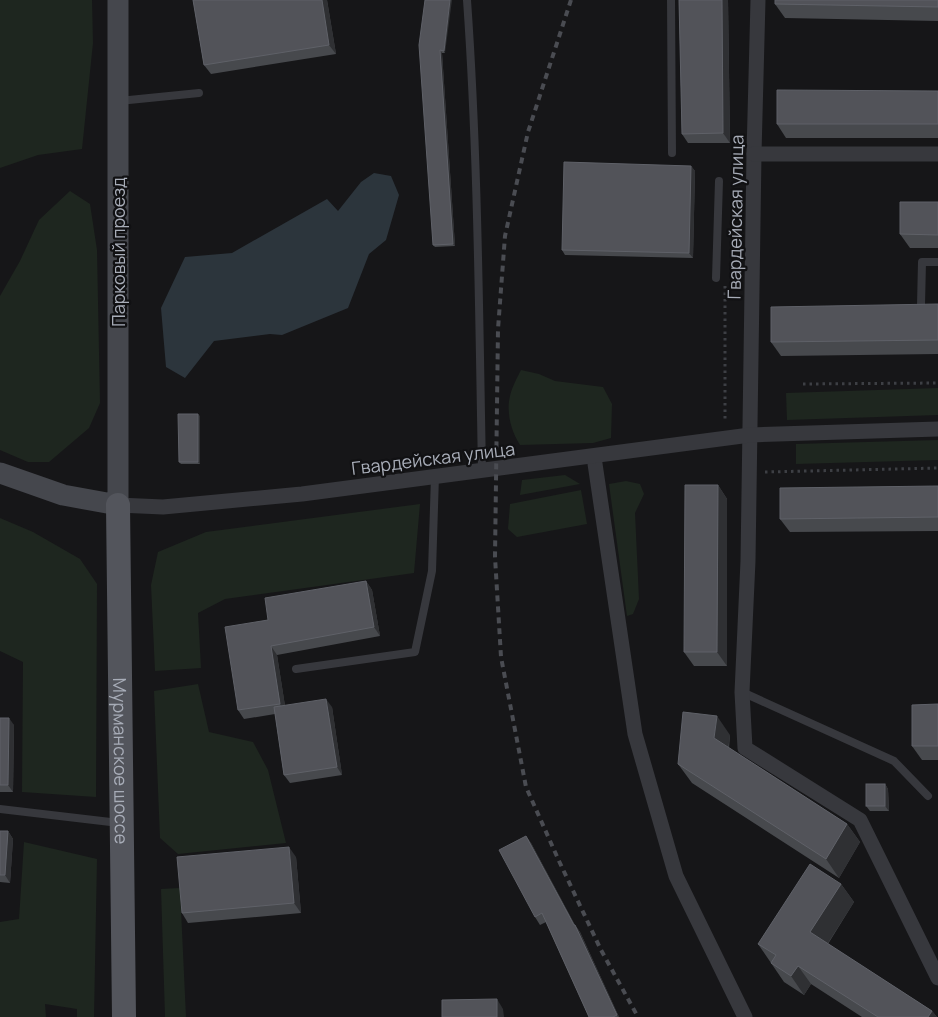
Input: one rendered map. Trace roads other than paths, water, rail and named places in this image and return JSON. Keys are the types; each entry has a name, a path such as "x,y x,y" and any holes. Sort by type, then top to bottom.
{"main road":[{"name":"Парковый проезд","path":"118,0 118,505"},
{"path":"0,473 63,495 118,505"},
{"name":"Мурманское шоссе","path":"118,505 124,1017"}],"street":[{"name":"Гвардейская улица","path":"758,0 748,561 742,692 745,748 860,820 938,978"},
{"path":"754,154 938,154"},
{"name":"Гвардейская улица","path":"118,505 146,507 183,505 302,494 750,435 938,429"},
{"path":"594,457 635,734 676,876 745,1017"}],"lane":[{"path":"467,0 471,57 476,208 482,470"},
{"path":"671,0 672,153"},
{"path":"117,101 199,93"},
{"path":"718,181 720,278"},
{"path":"921,305 922,262 938,262"},
{"path":"296,669 415,652 432,571 435,476"},
{"path":"742,692 894,761 928,796"},
{"path":"0,809 121,824"}],"railway":[{"path":"571,0 528,132 505,236 498,329 495,557 501,657 526,787 601,950 638,1017"}]}
